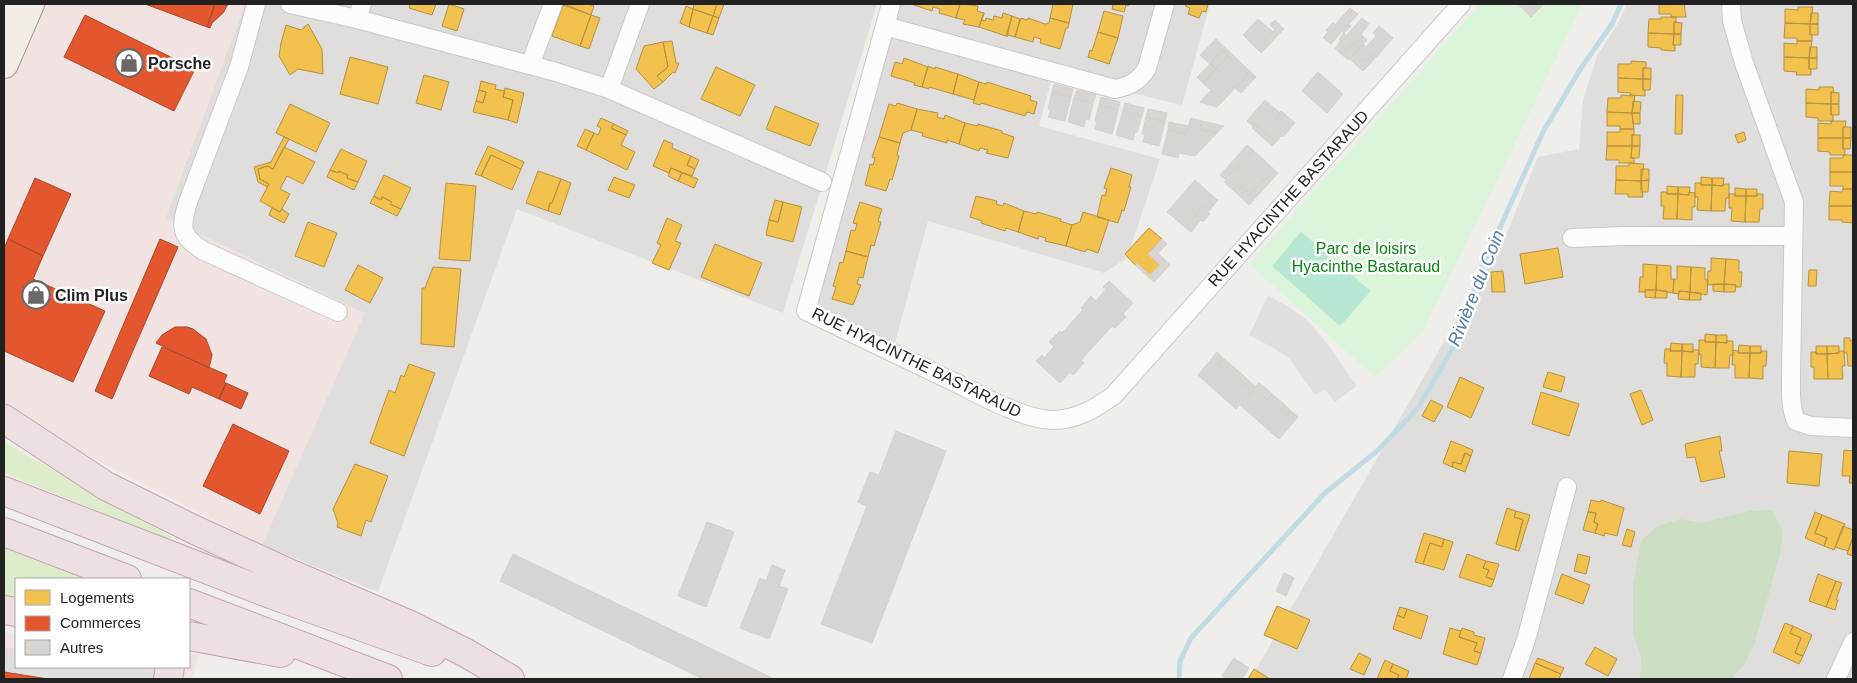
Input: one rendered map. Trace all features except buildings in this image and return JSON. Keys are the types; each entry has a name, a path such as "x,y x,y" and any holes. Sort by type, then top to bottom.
{"highway":[{"path":"4,419 106,486 273,566 408,624 466,653 510,679"},
{"path":"4,491 273,595 506,679"},
{"path":"4,532 124,578"},
{"path":"190,603 388,679"},
{"path":"190,636 360,669"}],"main road":[{"path":"4,13 8,4"},
{"path":"4,64 30,4"}],"street":[{"path":"256,4 239,66 188,202 185,213 185,233 190,242 204,251 338,312"},
{"path":"290,4 360,11 609,89 822,182"},
{"path":"530,65 553,4"},
{"path":"609,89 640,4"},
{"name":"RUE HYACINTHE BASTARAUD","path":"891,4 806,311 1000,404 1037,418 1052,420 1071,418 1095,409 1114,395 1461,4"},
{"path":"885,26 1115,89 1132,84 1144,74 1165,4"},
{"path":"1732,4 1732,21 1738,42 1794,202 1791,403 1796,420 1811,426 1853,428"},
{"path":"1572,238 1625,236 1793,236"},
{"path":"1512,679 1526,640 1567,487"},
{"path":"1836,679 1853,642"}],"shaded area":[{"path":"4,4 245,4 166,218 365,313 262,545 83,453 4,403"},
{"path":"245,4 877,4 783,313 517,209 378,592 262,545 364,313 165,218"},
{"path":"752,4 792,4 867,33 846,98 736,49"},
{"path":"901,4 1210,4 1182,105 1053,74 1039,126 1160,159 1127,258 1104,273 928,221 895,343 824,312 817,300"},
{"path":"1627,4 1853,4 1853,679 1255,679 1253,675 1509,228 1538,157 1579,149 1583,100 1597,56 1618,23"},
{"path":"1713,4 1725,4 1775,171 1762,175 1719,49 1715,31"},
{"path":"1739,4 1753,4 1754,18 1815,200 1815,244 1800,244 1800,202 1740,23"},
{"path":"1622,213 1655,215 1655,228 1623,227"},
{"path":"1772,240 1773,256 1747,256 1747,241"},
{"path":"1637,242 1702,242 1702,256 1637,255"},
{"path":"1779,258 1779,298 1748,298 1747,259"},
{"path":"1268,296 1289,307 1308,321 1326,342 1357,386 1335,402 1325,390 1315,395 1289,358 1249,335"},
{"path":"1705,368 1731,368 1731,383 1705,384"},
{"path":"1674,393 1762,395 1761,411 1674,408"},
{"path":"4,632 15,633 15,668 190,668 190,652 199,654 192,679 4,679"},
{"path":"4,647 15,649 15,668 160,668 158,679 4,679"}],"green space":[{"name":"Parc de loisirs Hyacinthe Bastaraud","path":"1480,4 1583,4 1422,333 1375,377 1249,264"},
{"path":"1301,232 1371,291 1340,326 1272,266"},
{"path":"4,442 173,538 166,538 4,473"},
{"path":"1772,510 1783,531 1780,554 1754,645 1743,666 1731,679 1640,679 1641,657 1633,634 1633,585 1641,541 1658,526 1680,519 1702,523 1749,511"},
{"path":"4,548 90,578 15,578 15,603 4,601"}],"waterway":[{"name":"Rivière du Coin","path":"1179,679 1180,661 1191,638 1325,493 1377,451 1418,408 1461,334 1480,272 1543,132 1581,68 1612,24 1621,4"}],"place":[{"name":"Porsche","path":"129,63"},
{"name":"Clim Plus","path":"36,295"}]}
